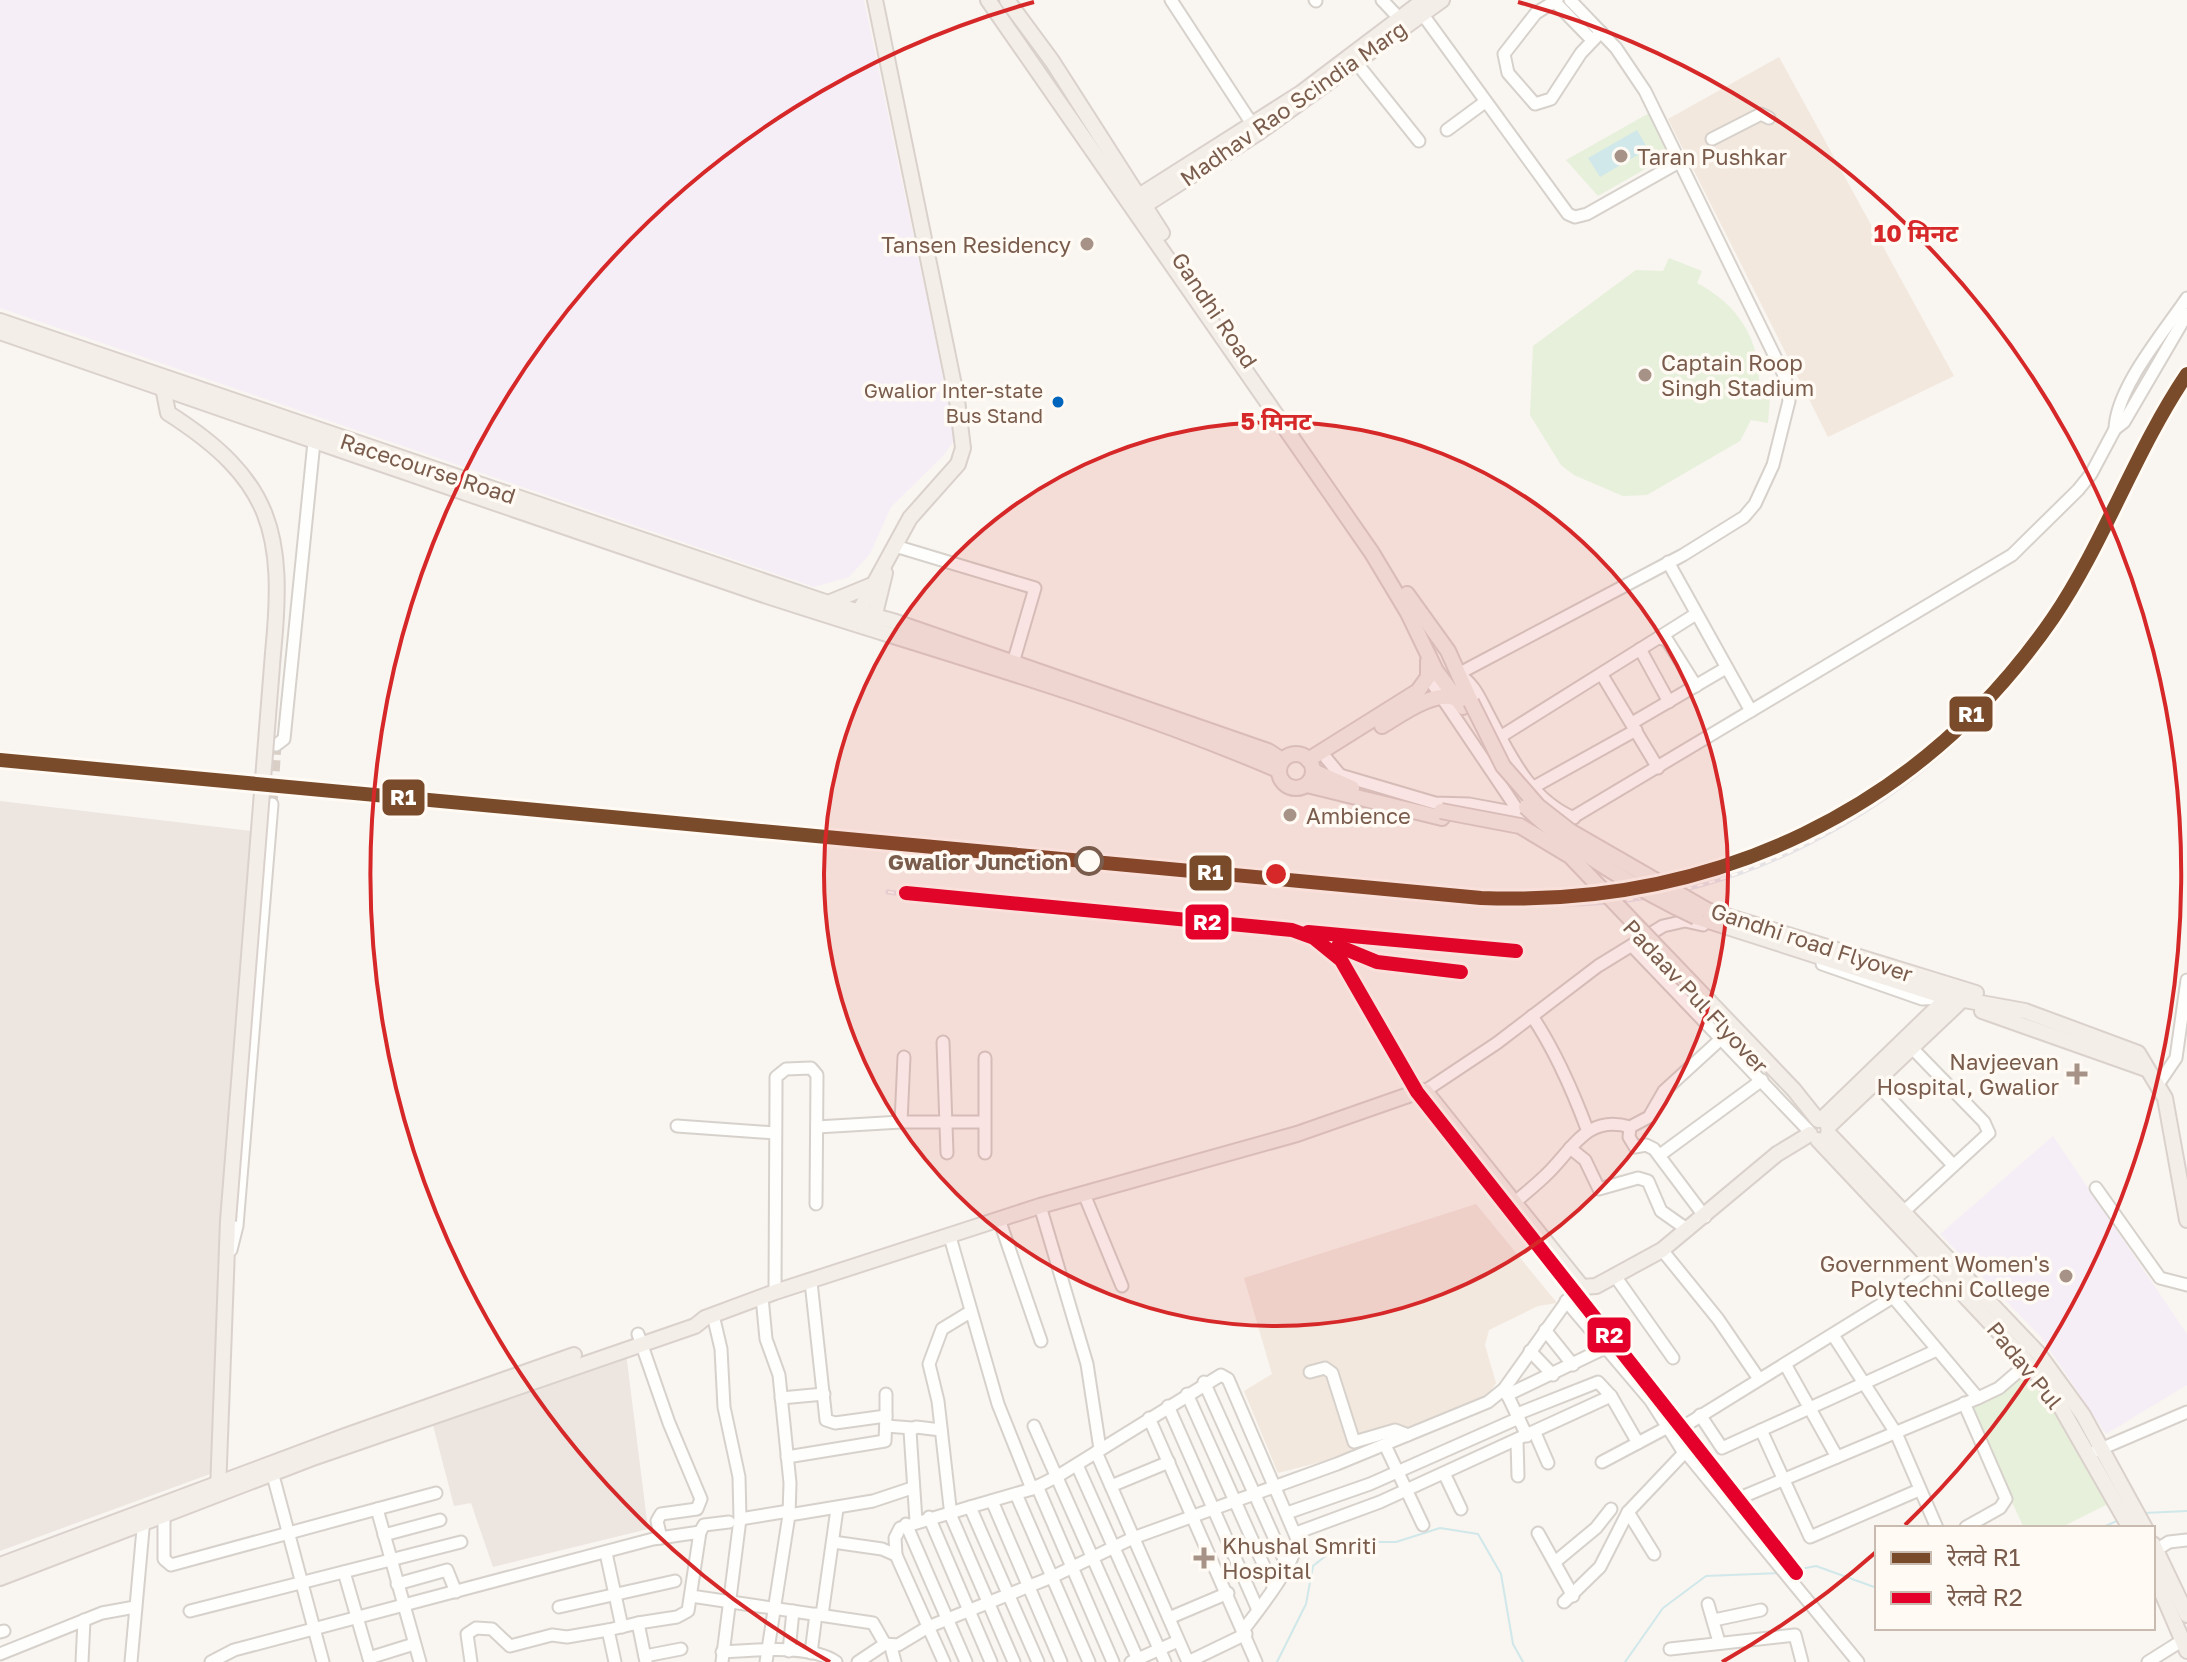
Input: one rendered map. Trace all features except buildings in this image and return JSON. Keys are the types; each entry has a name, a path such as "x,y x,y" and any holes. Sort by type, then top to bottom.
{"main road":[{"path":"873,623 879,584 895,546 916,511 958,464 963,448 957,400 875,0"},
{"path":"988,0 1136,204 1372,553 1408,613 1427,655 1464,703"},
{"name":"Gandhi Road","path":"1007,0 1052,61 1121,171 1136,204 1448,651 1458,674"},
{"name":"Madhav Rao Scindia Marg","path":"1354,59 1399,18 1442,0"},
{"name":"Madhav Rao Scindia Marg","path":"1136,204 1255,129 1421,7"},
{"name":"Madhav Rao Scindia Marg","path":"1136,204 1165,178 1255,129"},
{"path":"1121,171 1142,182 1165,178"},
{"name":"Racecourse Road","path":"0,321 315,437 828,603 856,617"},
{"name":"Racecourse Road","path":"0,332 856,617"},
{"path":"163,387 168,413 231,460 267,518 274,537 277,570 228,1221 218,1490"},
{"path":"828,603 879,584"},
{"path":"879,584 856,617 1280,765"},
{"path":"879,584 896,622"},
{"path":"873,623 896,622 1268,751 1280,765 1285,785 1296,789 1310,770 1326,758 1442,696 1464,703"},
{"path":"1310,770 1407,700 1428,677 1427,655"},
{"name":"Gandhi road Flyover","path":"1458,674 1464,703 1494,764 1528,809 1548,828 1669,904 1696,917 2025,1011"},
{"path":"1280,765 1298,754 1310,770 1334,776"},
{"name":"Padaav Pul Flyover","path":"1310,770 1441,815"},
{"name":"Padaav Pul Flyover","path":"1334,776 1391,801 1441,815 1520,826 1570,856 1792,1093 1818,1129"},
{"name":"Gandhi road Flyover","path":"1931,985 1954,1000"},
{"path":"1954,1000 2025,1011 2138,1053 2146,1069 2159,1083 2165,1098 2172,1144 2185,1188 2187,1220"},
{"path":"0,1578 271,1468 639,1338 695,1326 709,1316 769,1295 1000,1222 1040,1206 1297,1134 1425,1091 1513,1204 1574,1294 1596,1286 1662,1250 1705,1217 1777,1154 1818,1129 1874,1081 1911,1047 1954,1000"},
{"path":"1954,1000 2146,1069"},
{"path":"1818,1129 1954,1000"},
{"name":"Padav Pul","path":"1818,1129 1897,1217 2038,1353 2059,1379 2120,1495"},
{"path":"2172,1144 2187,1157"},
{"name":"Padav Pul","path":"1897,1217 1933,1264 2028,1363 2095,1451"},
{"path":"0,1565 144,1519 164,1517 218,1490"},
{"path":"2120,1495 2129,1526"},
{"path":"2120,1495 2143,1526"},
{"path":"2155,1550 2187,1615"},
{"path":"2155,1577 2185,1645"}],"street":[{"path":"1171,0 1255,129"},
{"path":"1382,0 1399,18"},
{"path":"1570,0 1596,36"},
{"path":"1574,818 1557,811 1532,788 1474,689 1458,674 1668,562 1744,517 1755,504 1773,465 1790,391 1681,161 1632,69 1596,36 1556,1 1536,13 1506,49 1504,67 1535,104 1551,99 1596,36"},
{"path":"1421,7 1485,102 1568,214 1575,217 1587,214 1681,161"},
{"path":"1354,59 1419,141"},
{"path":"1447,130 1485,102"},
{"path":"1712,139 1761,114 1769,118"},
{"path":"2115,429 2115,416 2130,384 2187,298"},
{"path":"1326,758 1334,776 1435,803 1519,812 1555,821 1574,818 2012,555 2033,538 2091,474 2115,429 2124,422 2187,314"},
{"path":"276,745 284,739 315,437"},
{"path":"895,546 1035,588 1013,663"},
{"path":"1668,562 1751,711"},
{"path":"1500,737 1696,614"},
{"path":"1658,638 1667,640 1696,686"},
{"path":"1640,649 1669,702"},
{"path":"1532,788 1726,668"},
{"path":"1602,675 1658,768"},
{"path":"1428,677 1496,783 1519,812"},
{"path":"228,1263 237,1226 272,804"},
{"path":"1425,1091 1670,922 1685,921 1922,999 1954,1000"},
{"path":"1632,946 1762,1080 1818,1129"},
{"path":"2159,1083 2176,1058 2187,980"},
{"path":"1532,1016 1560,1060 1564,1080 1587,1129"},
{"path":"1513,1204 1548,1174 1587,1129 1615,1123 1630,1127 1649,1117 1664,1091 1722,1038"},
{"path":"943,1042 947,1153"},
{"path":"1897,1217 1986,1137 1988,1128 1911,1047"},
{"path":"901,1122 904,1057"},
{"path":"985,1058 985,1153"},
{"path":"766,1656 789,1513 779,1375 766,1339 776,1077 786,1069 816,1070 816,1204"},
{"path":"1660,1155 1762,1080"},
{"path":"1874,1081 1953,1165"},
{"path":"817,1127 901,1122 984,1122"},
{"path":"677,1126 775,1133"},
{"path":"1630,1127 1629,1137 1635,1147 1646,1145 1660,1155 1705,1217"},
{"path":"1570,1148 1585,1160 1599,1189 1638,1178 1648,1181 1661,1211 1688,1230"},
{"path":"2096,1188 2160,1278 2187,1285"},
{"path":"1084,1194 1122,1286"},
{"path":"944,1662 896,1555 897,1531 929,1517 1034,1488 1077,1465 1098,1450 1204,1382 1221,1375 1228,1379 1276,1485 1296,1533 1298,1548 1245,1632 1188,1662 1098,1450 1087,1364 1040,1206"},
{"path":"1000,1222 1041,1341"},
{"path":"950,1237 998,1404 1113,1662"},
{"path":"1662,1250 1718,1319 1759,1379"},
{"path":"1602,1462 1700,1415 1893,1297 1933,1264"},
{"path":"1615,1276 1673,1358"},
{"path":"811,1282 824,1412 830,1422 886,1421 912,1428 941,1430"},
{"path":"1506,1392 1530,1351 1574,1294 1605,1348 1683,1449 1858,1662"},
{"path":"1893,1297 1978,1398"},
{"path":"970,1312 949,1322 932,1350 929,1364 951,1511 1014,1662"},
{"path":"709,1316 721,1349 724,1407 739,1477 722,1657 811,1653 836,1662"},
{"path":"1545,1330 1573,1365"},
{"path":"1833,1335 1896,1433 1936,1526"},
{"path":"639,1338 701,1499 697,1509 661,1514 657,1521 661,1538"},
{"path":"858,1662 888,1645 1052,1577 1133,1538 1385,1445 1553,1375 1605,1348"},
{"path":"1700,1415 1722,1448 1937,1350"},
{"path":"1530,1351 1553,1375"},
{"path":"1742,1497 1978,1398 1999,1388 2028,1363"},
{"path":"1785,1364 1837,1457"},
{"path":"1310,1372 1325,1368 1332,1373 1354,1442 1395,1430 1408,1435"},
{"path":"1204,1382 1287,1566"},
{"path":"1287,1513 1398,1473 1592,1382 1602,1384 1638,1443"},
{"path":"1506,1392 1527,1437 1548,1463"},
{"path":"781,1398 824,1394"},
{"path":"787,1457 885,1441 886,1394"},
{"path":"1187,1394 1273,1586"},
{"path":"1296,1533 1406,1490 1611,1396"},
{"path":"1964,1403 2006,1499 2000,1508 1968,1526"},
{"path":"1168,1406 1258,1610"},
{"path":"2095,1451 2187,1412"},
{"path":"1149,1418 1256,1662"},
{"path":"1034,1426 1094,1558 1136,1661 1178,1641"},
{"path":"912,1428 911,1523 966,1662"},
{"path":"1761,1430 1810,1537 1919,1490"},
{"path":"1518,1476 1527,1437"},
{"path":"1385,1445 1423,1525"},
{"path":"1538,1533 1555,1562 1569,1599 1600,1567 1628,1512 1682,1459 1683,1449"},
{"path":"1111,1486 1169,1462"},
{"path":"1077,1465 1165,1662"},
{"path":"271,1468 323,1662"},
{"path":"1444,1473 1461,1509"},
{"path":"471,1662 467,1634 476,1628 492,1629 510,1646 552,1635 567,1637 683,1614 688,1611 700,1532 704,1525 837,1509 912,1488"},
{"path":"164,1517 167,1565 436,1493"},
{"path":"1016,1494 1089,1662"},
{"path":"992,1501 1061,1662"},
{"path":"970,1507 1038,1662"},
{"path":"377,1509 420,1662"},
{"path":"811,1653 837,1509"},
{"path":"1555,1562 1585,1538 1611,1509"},
{"path":"1628,1512 1654,1554"},
{"path":"929,1517 991,1662"},
{"path":"131,1662 144,1519"},
{"path":"384,1535 440,1520"},
{"path":"211,1662 234,1650 357,1617 661,1538 700,1532"},
{"path":"2155,1550 2169,1542 2187,1540"},
{"path":"190,1611 461,1542"},
{"path":"833,1542 882,1549 896,1555"},
{"path":"606,1553 622,1627"},
{"path":"397,1584 447,1570 456,1592"},
{"path":"344,1572 370,1660 414,1644"},
{"path":"559,1607 675,1581"},
{"path":"1169,1618 1228,1593"},
{"path":"691,1596 873,1623 895,1662"},
{"path":"1708,1604 1719,1642"},
{"path":"0,1654 84,1620 135,1607"},
{"path":"1714,1620 1761,1610"},
{"path":"792,1655 793,1611"},
{"path":"82,1662 84,1620"},
{"path":"638,1623 645,1659 681,1649"},
{"path":"608,1630 615,1662"},
{"path":"1670,1649 1795,1635 1802,1662"},
{"path":"2148,1662 2185,1645"}],"shaded area":[{"path":"0,0 864,0 956,438 944,455 891,507 870,554 849,577 814,587 0,308"},
{"path":"1779,57 1954,376 1828,437 1668,119"},
{"path":"0,801 251,831 210,1474 0,1551"},
{"name":"Government Women's Polytechni College","path":"2053,1136 2187,1334 2187,1385 2106,1434 2041,1337 1940,1234"},
{"path":"1476,1204 1557,1303 1538,1306 1489,1330 1485,1345 1496,1383 1488,1395 1328,1460 1278,1473 1244,1391 1272,1374 1244,1278"},
{"path":"626,1353 648,1529 493,1567 471,1503 454,1506 433,1425"}],"green space":[{"name":"Taran Pushkar","path":"1651,112 1675,152 1598,196 1566,160"},
{"name":"Captain Roop Singh Stadium","path":"1669,258 1702,271 1697,283 1724,301 1743,324 1755,352 1759,384 1771,386 1768,423 1751,420 1740,441 1647,495 1623,496 1574,475 1561,465 1530,415 1533,346 1636,270 1663,271"},
{"path":"2028,1368 2108,1504 2064,1526 2023,1526 1967,1405"}],"water":[{"path":"1637,130 1648,149 1600,177 1588,158"}],"waterway":[{"path":"2144,1513 2187,1511"},
{"path":"2106,1526 2119,1520"},
{"path":"1277,1662 1306,1604 1313,1566 1343,1542 1396,1542 1440,1528 1478,1534 1501,1574 1513,1644 1523,1662"},
{"path":"1790,1571 1816,1566 1875,1587"},
{"path":"1625,1662 1663,1608 1706,1576 1780,1573"}],"tunnel":[{"path":"272,804 276,745"}],"railway":[{"path":"1555,904 1629,900 1701,885 1772,860 1838,827 1901,786 1959,738 2011,684 2056,626 2092,568 2153,445 2187,386"},
{"path":"0,766 288,793"},
{"path":"888,892 916,896"},
{"path":"906,893 1292,930 1314,938 1341,960 1417,1092 1796,1573"},
{"path":"1308,932 1516,951"},
{"path":"1338,946 1377,962 1461,972"}],"rail line":[{"name":"R1","path":"0,760 1481,898 1567,896 1650,885 1729,864 1804,834 1875,794 1940,744 2000,686 2053,618 2072,589 2151,434 2187,374"},
{"name":"R2","path":"906,893 1292,930 1314,938 1341,960 1417,1092 1796,1573"},
{"name":"R2","path":"1308,932 1516,951"},
{"name":"R2","path":"1338,946 1377,962 1461,972"}],"place":[{"name":"Taran Pushkar","path":"1621,156"},
{"name":"Tansen Residency","path":"1087,244"},
{"name":"Captain Roop Singh Stadium","path":"1645,375"},
{"name":"Gwalior Inter-state Bus Stand","path":"1058,402"},
{"name":"Ambience","path":"1290,815"},
{"name":"Gwalior Junction","path":"1089,861"},
{"name":"Navjeevan Hospital, Gwalior","path":"2077,1074"},
{"name":"Government Women's Polytechni College","path":"2066,1276"},
{"name":"Khushal Smriti Hospital","path":"1204,1558"}]}
